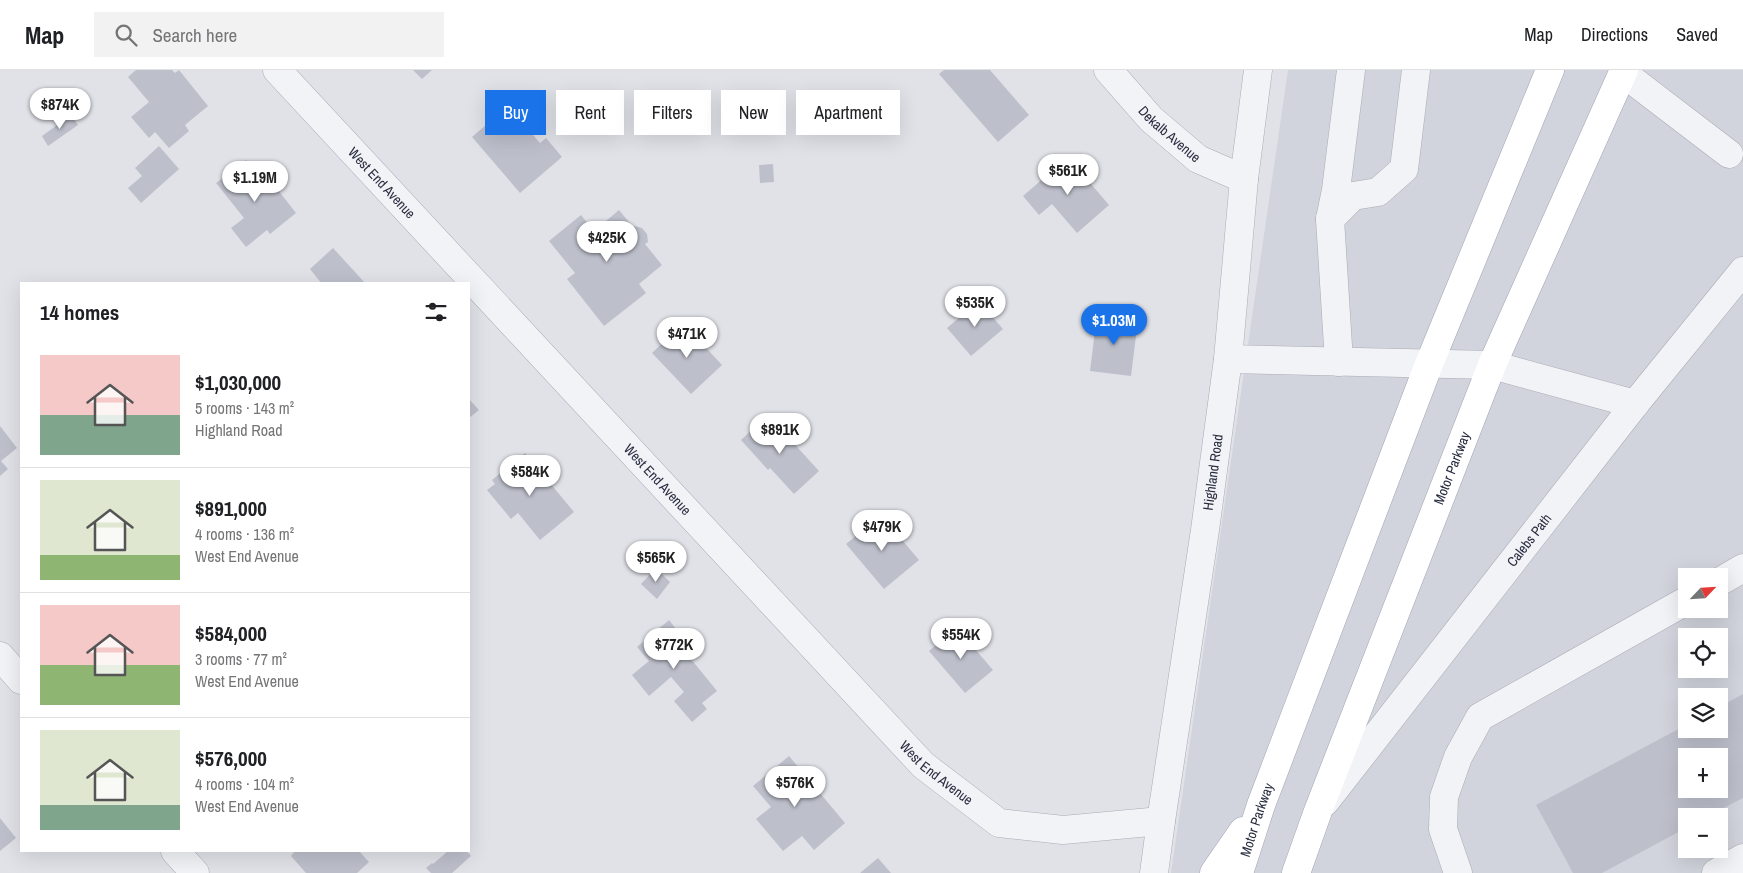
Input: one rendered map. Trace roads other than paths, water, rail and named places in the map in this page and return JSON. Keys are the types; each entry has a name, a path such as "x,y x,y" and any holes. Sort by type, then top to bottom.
{"main road":[{"name":"Motor Parkway","path":"1239,873 1261,805 1429,364 1550,70"},
{"name":"Motor Parkway","path":"1301,872 1318,811 1492,364 1623,71"},
{"path":"1214,873 1261,805"}],"street":[{"name":"West End Avenue","path":"277,70 923,765 998,823 1063,830 1161,821"},
{"name":"Dekalb Avenue","path":"1108,70 1151,119 1198,159 1244,179"},
{"name":"Highland Road","path":"1154,873 1205,530 1228,359 1244,179 1258,70"},
{"path":"1339,362 1330,219 1336,190 1351,70"},
{"path":"1330,219 1353,196 1378,192 1404,169 1416,70"},
{"path":"1623,71 1729,154"},
{"name":"Calebs Path","path":"1318,811 1635,404 1743,271"},
{"path":"1228,359 1492,364 1635,404"},
{"path":"1728,577 1743,568"},
{"path":"1458,873 1443,829 1444,796 1458,757 1480,717 1678,606"},
{"path":"0,656 20,679"},
{"path":"177,852 195,873"},
{"path":"1716,873 1743,858"}]}
